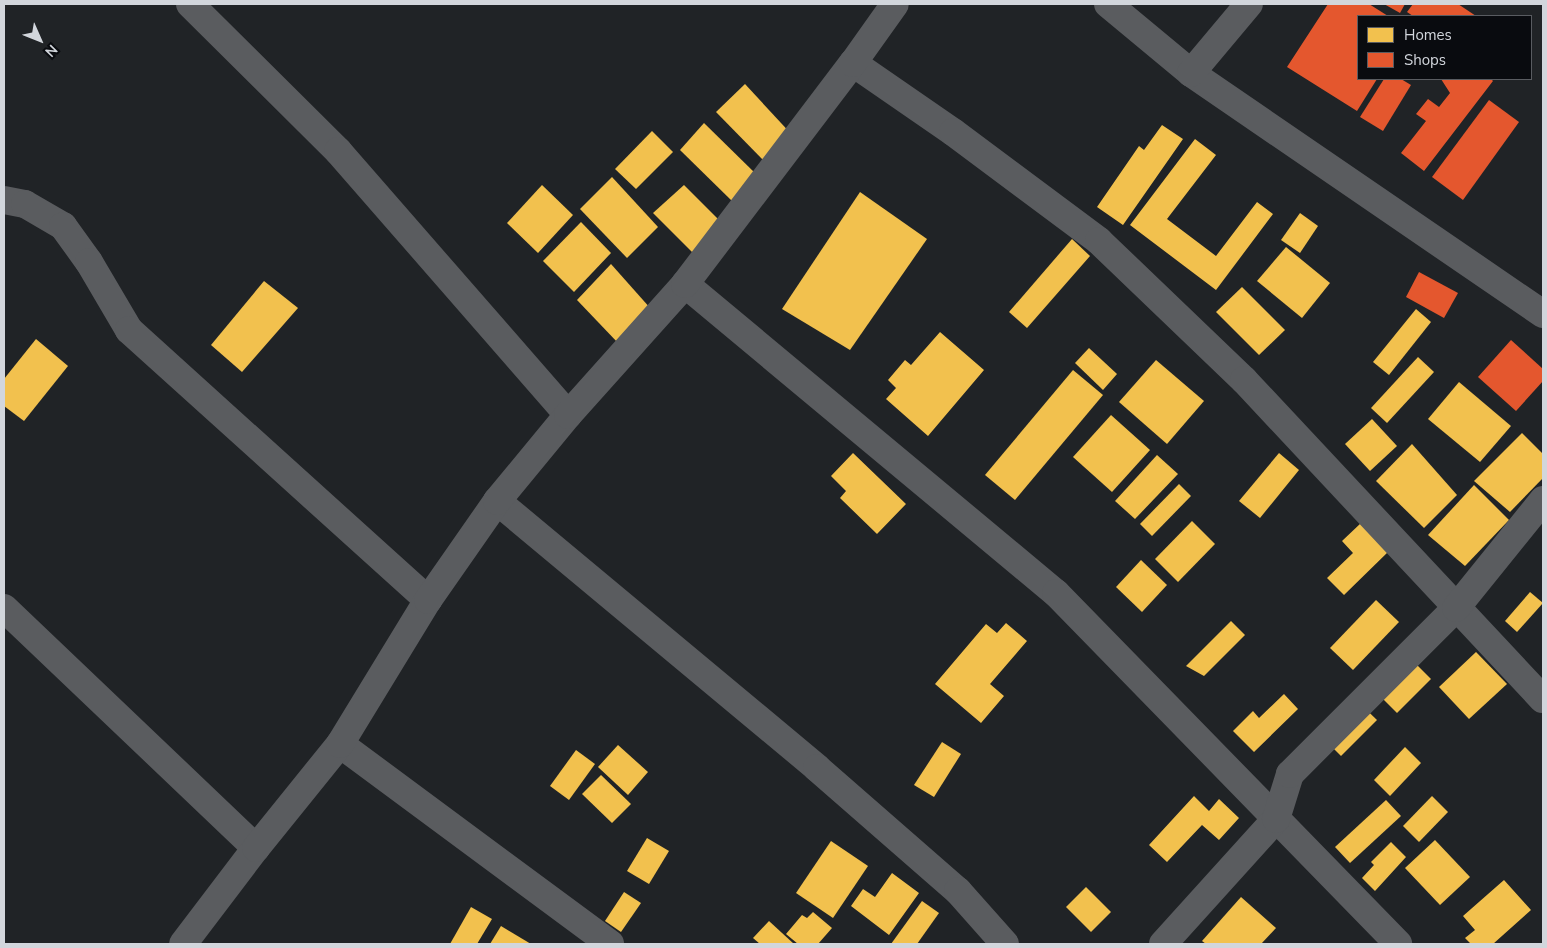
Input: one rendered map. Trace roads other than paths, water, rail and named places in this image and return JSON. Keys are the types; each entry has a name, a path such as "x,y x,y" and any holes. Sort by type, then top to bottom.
{"street":[{"path":"183,944 256,848 340,744 428,600 497,501 568,415 685,284 896,4"},
{"path":"1108,4 1191,73 1543,314"},
{"path":"1191,73 1249,4"},
{"path":"200,7 338,151 568,415"},
{"path":"853,63 952,132 1099,242 1244,380 1543,699"},
{"path":"4,200 25,204 63,226 90,262 129,330 428,600"},
{"path":"685,284 1056,593 1398,944"},
{"path":"1163,944 1276,820 1290,774 1456,608 1543,500"},
{"path":"497,501 818,768 958,891 1005,944"},
{"path":"4,608 256,848"},
{"path":"340,744 610,944"}]}
